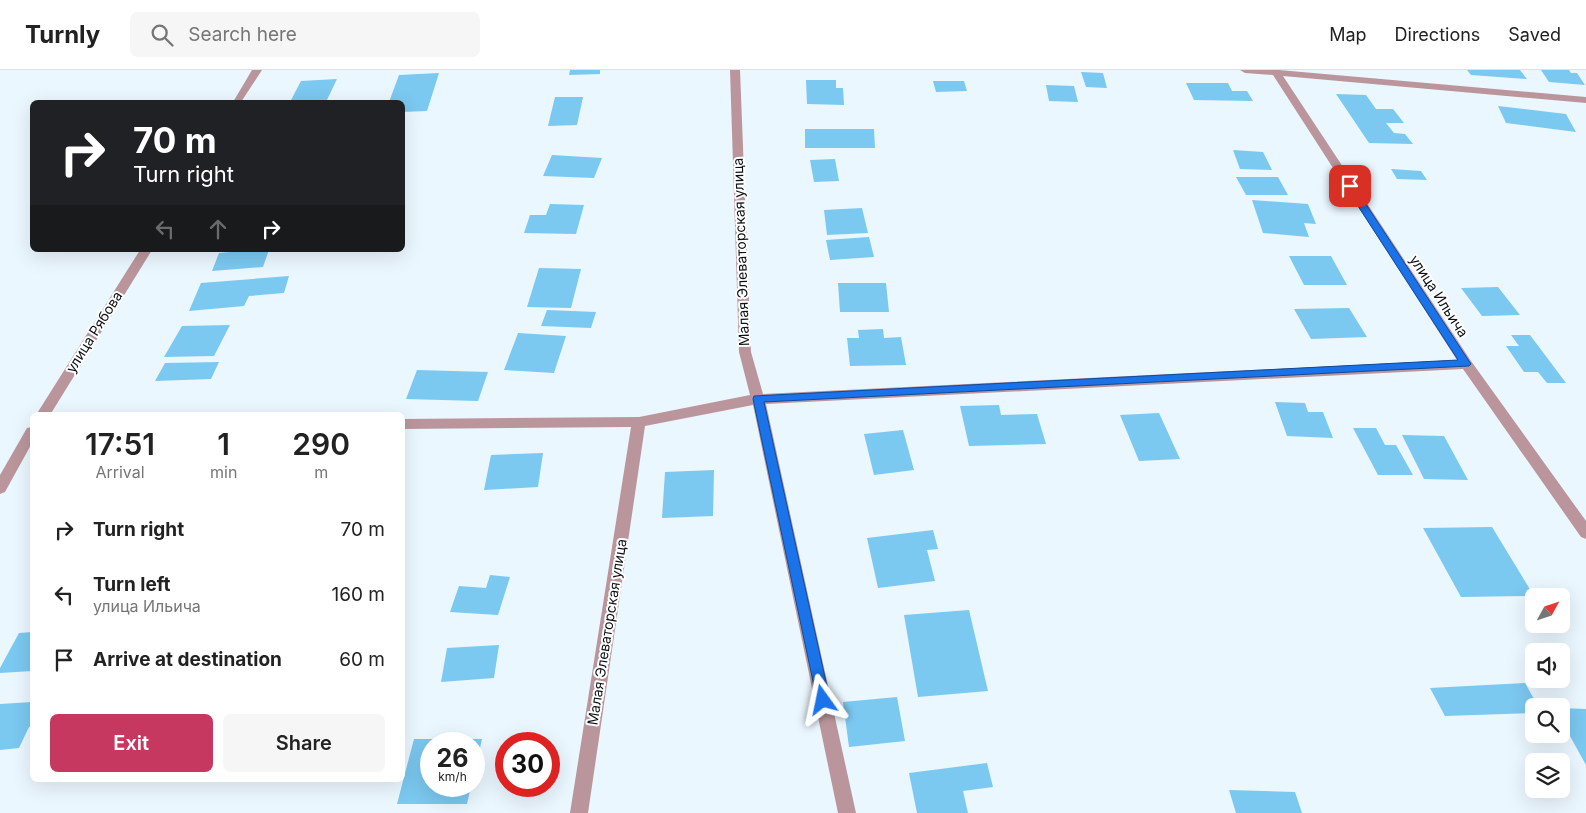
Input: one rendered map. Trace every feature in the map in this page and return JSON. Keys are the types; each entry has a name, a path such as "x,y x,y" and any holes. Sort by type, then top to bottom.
{"street":[{"path":"238,100 257,70"},
{"name":"Малая Элеваторская улица","path":"735,70 745,352 758,399 847,813"},
{"path":"1245,70 1586,100"},
{"name":"улица Ильича","path":"1275,72 1466,364 1586,533"},
{"name":"улица Рябова","path":"45,412 145,252"},
{"path":"405,424 639,422 758,399 1466,364"},
{"name":"Малая Элеваторская улица","path":"579,813 639,422"},
{"path":"0,488 30,436"}],"building":[{"path":"570,70 600,70 600,74 569,75"},
{"path":"1467,70 1520,70 1527,79 1471,75"},
{"path":"1541,70 1569,70 1571,73 1577,73 1585,85 1549,82"},
{"path":"1081,72 1103,73 1107,88 1086,87"},
{"path":"439,73 427,111 405,112 405,100 390,100 399,75"},
{"path":"337,79 327,100 291,100 301,81"},
{"path":"806,80 836,80 836,88 843,88 844,105 807,104"},
{"path":"933,81 964,81 967,91 936,92"},
{"path":"1186,83 1228,83 1232,91 1247,91 1253,101 1194,100"},
{"path":"1046,85 1074,86 1078,102 1049,101"},
{"path":"1336,94 1366,95 1376,109 1393,109 1404,123 1386,123 1394,133 1405,134 1413,144 1369,143"},
{"path":"555,97 583,97 577,125 548,126"},
{"path":"1498,106 1566,114 1576,132 1506,123"},
{"path":"805,129 874,129 875,148 805,148"},
{"path":"1233,150 1263,152 1272,170 1240,169"},
{"path":"552,155 602,158 594,178 543,176"},
{"path":"835,159 839,181 814,182 810,160"},
{"path":"1391,169 1421,171 1427,180 1397,179"},
{"path":"1236,177 1278,177 1288,195 1246,195"},
{"path":"1252,200 1308,204 1316,224 1304,223 1309,237 1263,233"},
{"path":"550,204 584,205 576,234 524,233 530,215 546,215"},
{"path":"862,208 868,233 827,235 824,210"},
{"path":"869,237 874,257 830,260 826,240"},
{"path":"268,252 263,267 212,271 219,253"},
{"path":"1289,256 1331,256 1347,285 1304,285"},
{"path":"539,268 581,269 571,308 527,307"},
{"path":"289,276 284,293 249,296 244,306 189,311 201,283"},
{"path":"838,283 886,283 889,312 840,312"},
{"path":"1498,287 1520,315 1482,316 1461,288"},
{"path":"1349,308 1367,337 1311,339 1294,309"},
{"path":"547,310 596,312 591,328 541,326"},
{"path":"230,325 214,356 164,357 182,326"},
{"path":"883,329 884,338 901,337 906,365 850,366 847,338 859,338 858,330"},
{"path":"518,333 566,336 554,373 504,370"},
{"path":"1511,335 1530,335 1566,383 1547,383 1538,372 1524,372 1506,346 1519,346"},
{"path":"219,362 211,379 155,381 165,363"},
{"path":"417,370 488,372 478,401 406,399"},
{"path":"1275,402 1305,403 1308,412 1323,412 1333,438 1287,436"},
{"path":"999,405 1001,415 1037,414 1046,444 969,446 960,406"},
{"path":"1159,413 1180,459 1139,461 1120,415"},
{"path":"1353,428 1376,428 1385,445 1396,445 1413,475 1378,475"},
{"path":"903,430 914,470 874,475 864,434"},
{"path":"1402,435 1444,436 1468,480 1424,479"},
{"path":"543,453 538,487 484,490 491,455"},
{"path":"714,470 713,516 662,518 665,472"},
{"path":"1492,527 1529,588 1525,588 1525,596 1461,597 1423,528"},
{"path":"933,530 938,549 927,550 935,581 878,588 867,538"},
{"path":"490,575 510,577 498,615 450,612 459,586 486,588"},
{"path":"969,610 988,691 918,697 904,615"},
{"path":"30,632 30,671 0,673 0,668 19,633"},
{"path":"499,645 494,678 441,682 447,648"},
{"path":"1525,683 1525,688 1528,688 1533,698 1525,698 1525,713 1445,716 1430,688"},
{"path":"897,697 905,741 849,747 843,702"},
{"path":"30,702 30,727 19,748 0,750 0,704"},
{"path":"1570,708 1586,709 1586,765 1570,736"},
{"path":"414,739 420,739 420,797 469,797 467,804 397,804 403,782 405,782 405,773"},
{"path":"987,763 993,787 963,791 968,813 917,813 909,773"},
{"path":"1229,790 1295,792 1302,813 1236,813"}],"route":[{"path":"823,700 758,399 1466,364 1350,186"}]}
